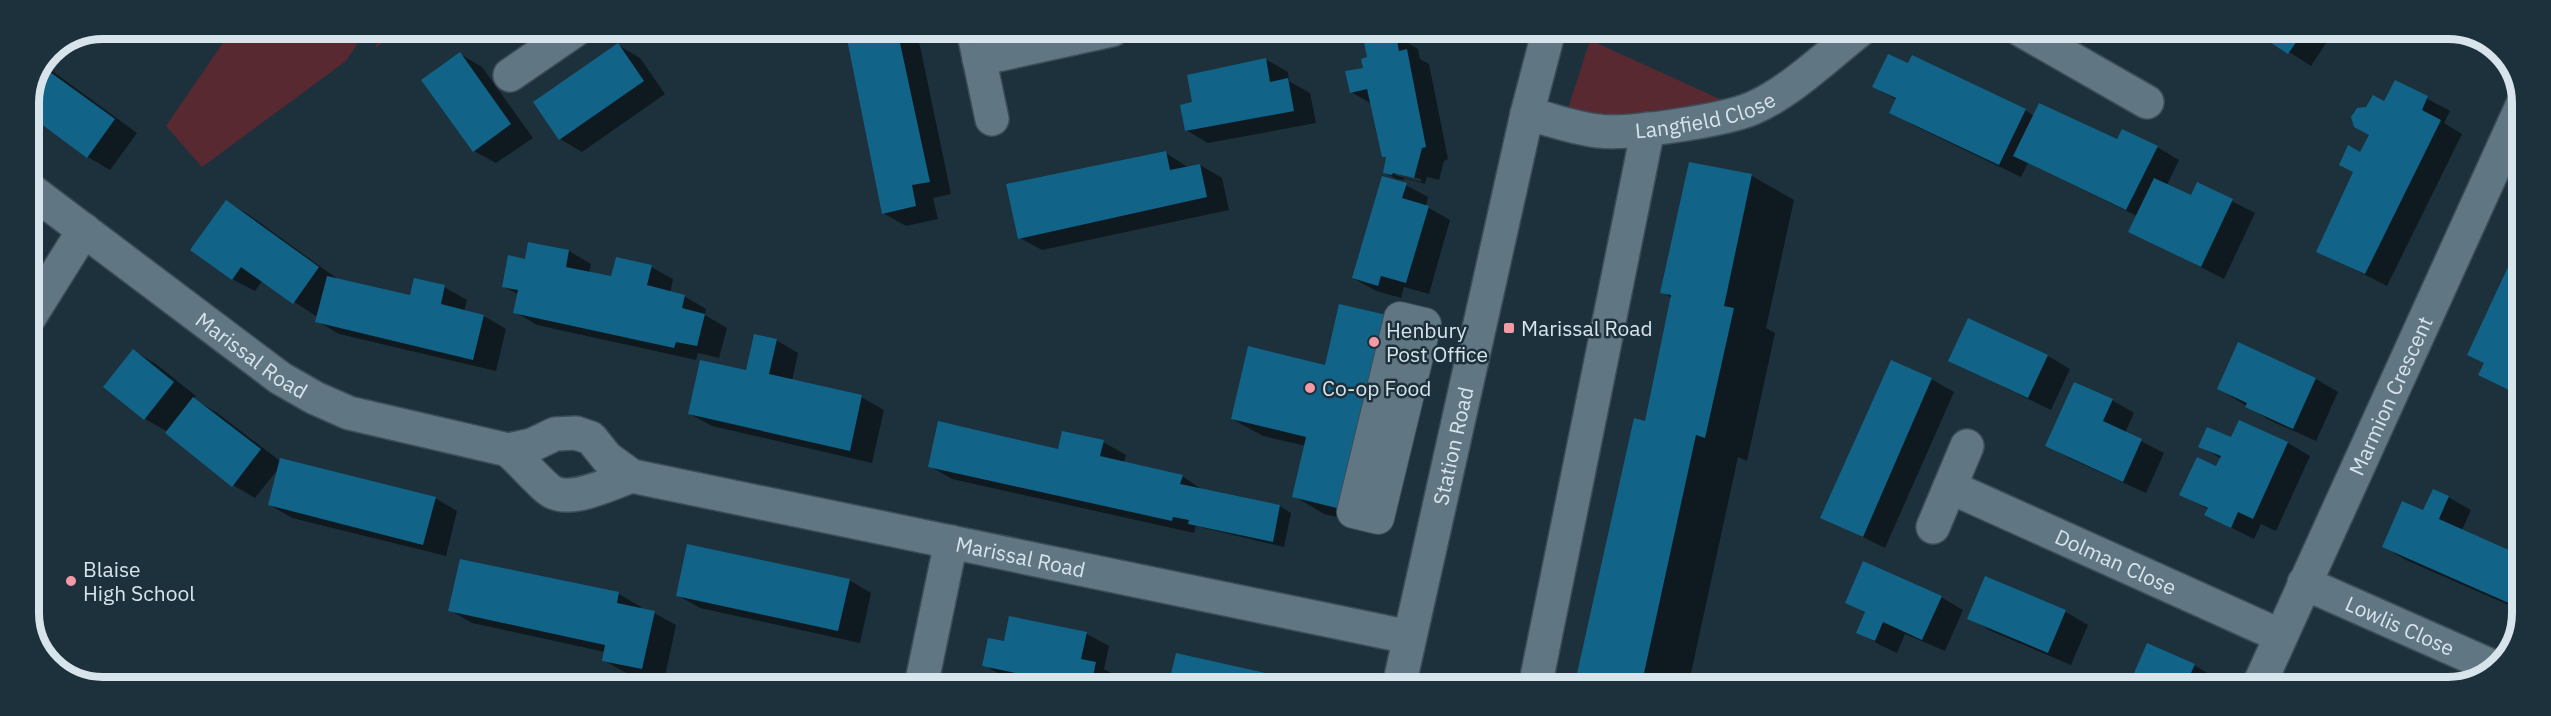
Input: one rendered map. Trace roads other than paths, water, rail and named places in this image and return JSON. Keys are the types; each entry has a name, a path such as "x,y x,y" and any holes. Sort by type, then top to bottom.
{"street":[{"path":"510,75 555,39"},
{"path":"992,119 976,44 1025,39"},
{"name":"Station Road","path":"1401,677 1527,114 1547,39"},
{"name":"Langfield Close","path":"1527,114 1599,131 1648,129 1729,115 1753,108 1785,89 1849,39"},
{"path":"2037,39 2147,102"},
{"name":"Marmion Crescent","path":"2263,677 2512,128"},
{"path":"1537,677 1648,129"},
{"name":"Marissal Road","path":"39,197 280,378 315,398 349,413 508,450 532,445 555,434 576,433 591,438 607,458 632,476 1409,637"},
{"path":"39,302 84,230"},
{"path":"1400,318 1425,324 1378,518 1353,512 1400,318"},
{"path":"1933,527 1967,446"},
{"name":"Marissal Road","path":"508,450 525,464 549,491 568,496 632,476"},
{"name":"Dolman Close","path":"1950,487 2281,636"},
{"path":"923,677 951,542"},
{"name":"Lowlis Close","path":"2304,583 2487,664"}],"place":[{"name":"Marissal Road","path":"1509,328"},
{"name":"Henbury Post Office","path":"1374,342"},
{"name":"Co-op Food","path":"1310,388"},
{"name":"Blaise High School","path":"71,581"}]}
